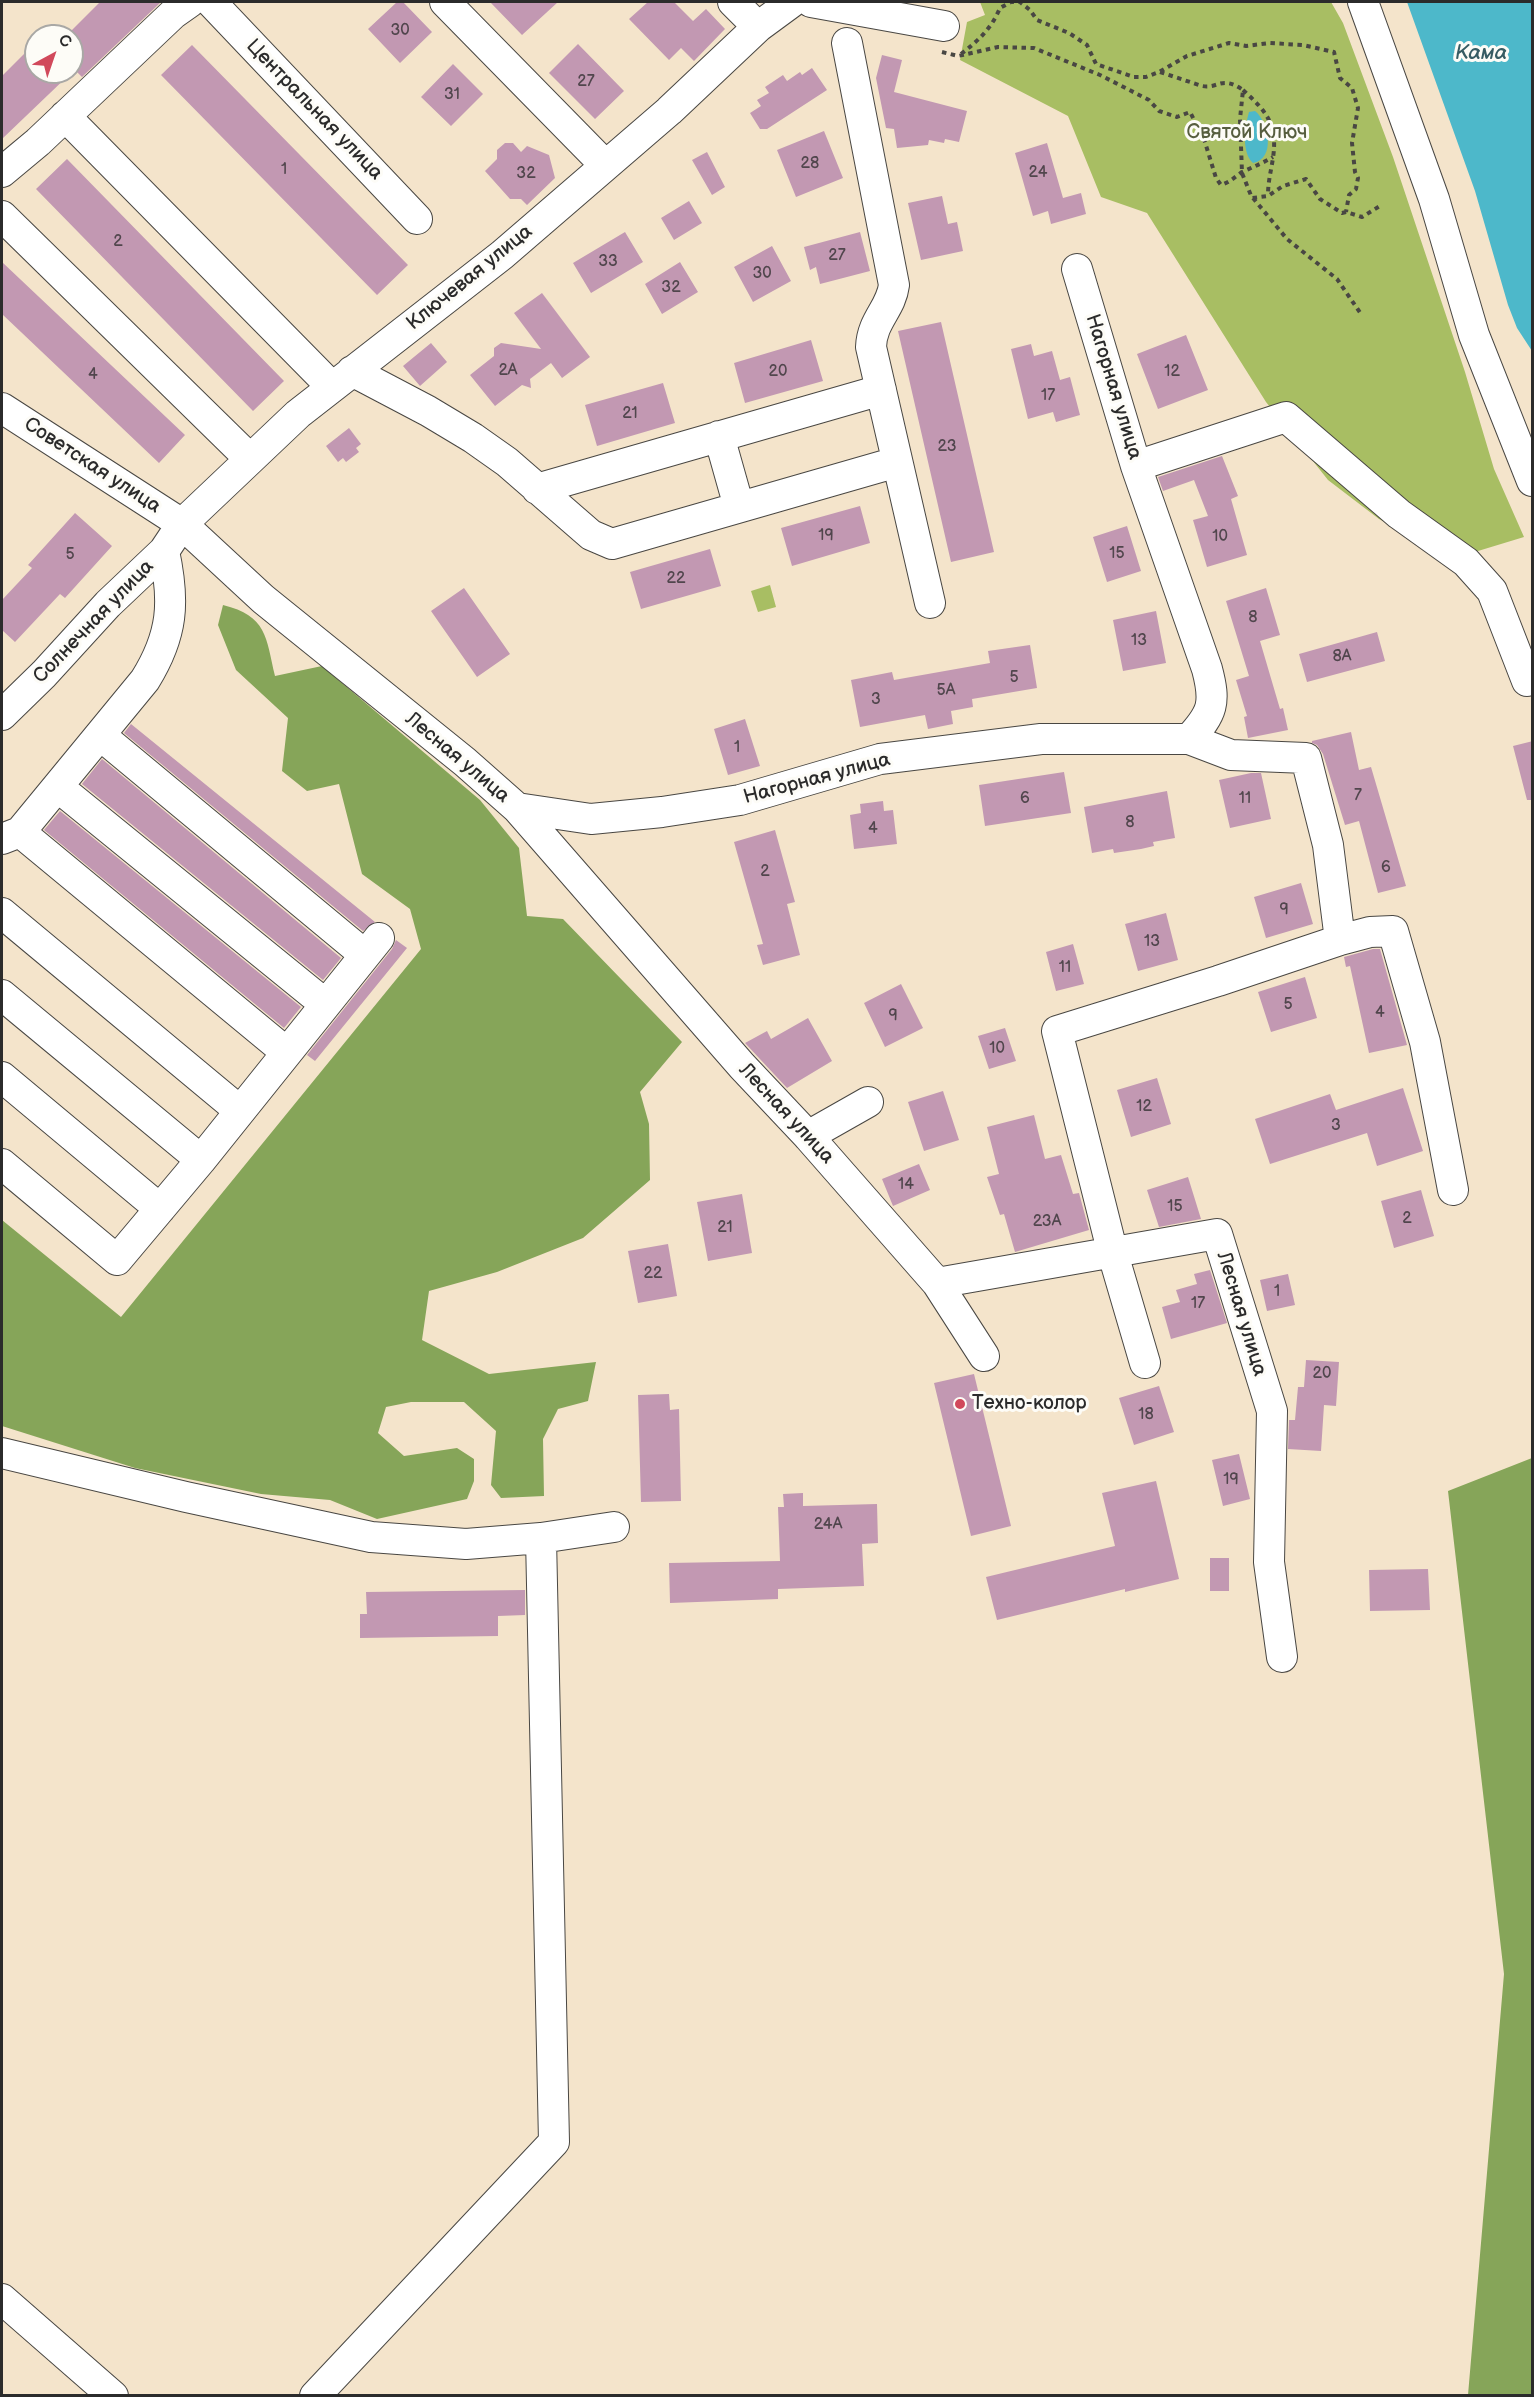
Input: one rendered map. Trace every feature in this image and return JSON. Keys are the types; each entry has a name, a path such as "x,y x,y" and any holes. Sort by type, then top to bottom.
{"street":[{"path":"2,172 173,14 190,2"},
{"name":"Центральная улица","path":"211,2 417,219"},
{"path":"445,2 604,165"},
{"path":"733,2 758,27"},
{"name":"Ключевая улица","path":"250,459 342,378 502,255 669,111 758,27 792,2"},
{"path":"810,2 944,26"},
{"path":"1363,2 1434,199 1474,335 1533,481"},
{"path":"847,43 894,285 893,294 875,326 871,347 930,603"},
{"path":"65,116 342,378 428,411 473,438 507,462 591,535 612,544 897,462"},
{"path":"2,216 250,459"},
{"name":"Нагорная улица","path":"1077,269 1136,466 1213,692 1208,719 1189,739"},
{"path":"537,489 881,390"},
{"name":"Советская улица","path":"2,408 182,524"},
{"path":"1136,466 1286,417 1399,514 1466,562 1492,591 1527,681"},
{"path":"719,436 739,507"},
{"name":"Солнечная улица","path":"2,715 44,674 108,604 164,551 182,524 250,459"},
{"name":"Лесная улица","path":"182,524 263,599 465,762 517,808 742,1066 808,1136 937,1283 1217,1234 1272,1411 1269,1562 1282,1657"},
{"path":"164,551 170,579 170,618 165,642 157,661 145,680 58,787 11,835 286,1052"},
{"path":"2,1164 117,1260 201,1160 372,946 100,735"},
{"name":"Нагорная улица","path":"517,808 591,819 662,812 740,800 880,759 1041,739 1189,739 1231,754 1305,758 1328,845 1340,940"},
{"path":"58,787 325,1004"},
{"path":"2,913 240,1111"},
{"path":"1144,1364 1113,1254 1057,1031 1340,940 1370,932 1394,931 1425,1042 1453,1190"},
{"path":"2,995 201,1160"},
{"path":"2,1077 160,1209"},
{"path":"808,1136 868,1102"},
{"path":"937,1283 984,1356"},
{"path":"2,1453 186,1497 371,1537 466,1544 541,1538 614,1527"},
{"path":"315,2396 554,2142 541,1538"},
{"path":"2,2300 113,2396"}],"path":[{"path":"1274,157 1242,173 1231,182 1221,185 1216,178 1204,139 1190,112 1177,117 1159,111 1149,100 1077,64 1034,48 998,47 958,56 985,35 1000,8 1011,2 1020,2 1030,10 1036,20 1069,33 1087,45 1096,64 1134,77 1159,72 1187,56 1229,43 1246,46 1269,43 1303,45 1334,52 1340,78 1352,88 1358,108 1352,143 1355,172 1358,178 1356,189 1349,195 1346,212"},
{"path":"1159,72 1202,86 1208,87 1218,82 1236,85 1263,109 1272,123 1274,157 1268,183 1268,196"},
{"path":"1243,90 1240,119 1242,173 1252,198 1287,239 1337,279 1361,314"},
{"path":"1252,198 1268,196 1283,186 1306,179 1320,199 1342,213 1362,217 1380,206"}],"green space":[{"name":"Святой Ключ","path":"980,2 1331,2 1343,23 1393,157 1465,372 1494,469 1524,537 1455,558 1379,519 1328,480 1266,402 1147,213 1101,197 1068,116 960,60 967,22 985,15"},
{"path":"770,585 776,607 758,612 751,591"},
{"path":"223,605 248,615 262,630 275,676 322,666 480,800 519,848 527,916 563,919 682,1042 640,1092 649,1124 650,1180 583,1238 497,1272 429,1291 422,1340 489,1374 596,1362 588,1401 558,1409 543,1439 544,1496 501,1498 491,1485 496,1431 464,1402 411,1402 386,1407 378,1433 404,1456 457,1448 474,1459 474,1481 467,1499 377,1519 330,1500 261,1494 135,1468 2,1426 2,1220 121,1317 421,949 410,909 362,874 339,784 307,791 282,771 288,718 236,670 218,625"},
{"path":"1532,1458 1532,2395 1468,2395 1504,1974 1448,1491"}],"water":[{"name":"Кама","path":"1407,2 1532,2 1532,351 1517,328 1508,305 1475,191"},
{"path":"1255,111 1264,123 1268,140 1265,155 1253,163 1245,146 1245,139 1249,112"}],"building":[{"path":"100,2 161,2 84,75 84,24 78,24"},
{"path":"397,2 403,2 432,32 400,63 368,29"},
{"path":"490,2 558,2 522,35"},
{"path":"648,2 674,2 693,21 706,9 725,29 694,61 681,48 669,60 629,19"},
{"path":"578,44 624,91 595,119 549,73"},
{"path":"192,45 408,265 377,295 161,75"},
{"path":"24,54 24,84 59,84 2,139 2,76"},
{"path":"882,55 902,60 894,92 967,111 959,142 945,139 944,143 929,140 928,145 897,148 894,129 886,128 876,78"},
{"path":"453,64 483,94 451,126 421,97"},
{"path":"812,68 827,90 767,129 760,129 750,113 761,106 757,100 769,93 765,87 783,75 787,81 800,72 802,75"},
{"path":"824,131 843,178 796,197 777,150"},
{"path":"505,143 513,143 521,152 527,146 549,155 555,178 527,205 521,199 510,199 485,171 497,159 497,150"},
{"path":"1047,143 1063,198 1081,193 1086,214 1051,224 1048,211 1033,216 1015,153"},
{"path":"707,152 725,187 712,195 692,160"},
{"path":"67,159 284,381 253,411 36,189"},
{"path":"942,196 948,224 957,222 963,251 921,260 908,203"},
{"path":"689,201 702,223 674,240 661,218"},
{"path":"625,232 643,262 591,293 573,263"},
{"path":"860,232 870,271 820,284 816,267 810,270 804,247"},
{"path":"772,246 791,281 753,302 734,267"},
{"path":"2,262 185,435 159,463 2,314"},
{"path":"680,262 698,292 662,314 645,284"},
{"path":"542,293 590,357 562,378 551,363 530,379 531,388 522,385 495,406 470,375 494,356 494,348 501,343 541,349 514,313"},
{"path":"941,322 994,552 951,562 898,331"},
{"path":"1186,335 1208,390 1158,409 1137,354"},
{"path":"811,340 823,381 745,403 734,363"},
{"path":"431,343 447,362 420,386 403,366"},
{"path":"1031,344 1034,356 1052,351 1060,380 1070,377 1080,415 1056,422 1053,412 1028,419 1011,349"},
{"path":"663,383 675,423 597,446 585,405"},
{"path":"349,428 361,444 356,448 359,452 346,462 343,458 338,462 326,446"},
{"path":"1222,456 1238,496 1231,499 1247,555 1207,567 1193,520 1208,516 1194,480 1163,491 1158,477"},
{"path":"860,506 870,543 792,566 781,528"},
{"path":"75,513 112,546 65,598 60,594 15,642 2,630 2,600 32,568 28,565"},
{"path":"1127,526 1141,571 1107,582 1093,537"},
{"path":"710,549 721,586 641,609 630,572"},
{"path":"464,588 510,654 477,677 431,611"},
{"path":"1266,588 1280,635 1260,641 1280,709 1283,708 1288,730 1248,738 1244,717 1247,716 1236,680 1249,676 1226,601"},
{"path":"1156,611 1166,663 1123,671 1113,620"},
{"path":"1377,632 1385,661 1307,682 1299,654"},
{"path":"1030,645 1037,688 972,699 973,707 951,711 953,724 928,729 925,715 860,727 851,680 892,672 894,680 990,663 988,651"},
{"path":"745,719 760,766 728,775 714,729"},
{"path":"131,724 375,922 363,931 124,733"},
{"path":"1351,732 1359,770 1371,767 1406,886 1378,893 1359,821 1345,825 1323,754 1317,745 1312,743 1312,741"},
{"path":"1533,741 1533,800 1527,800 1513,746"},
{"path":"102,759 341,958 323,980 82,784"},
{"path":"1064,772 1071,813 985,826 979,785"},
{"path":"1261,773 1271,819 1230,828 1219,780"},
{"path":"1167,791 1175,838 1153,842 1154,846 1141,849 1114,853 1113,849 1092,853 1084,807"},
{"path":"883,801 884,811 893,810 897,844 854,849 850,815 861,813 860,804"},
{"path":"60,811 301,1007 284,1028 44,830"},
{"path":"775,830 795,902 787,904 800,955 763,965 757,945 763,944 734,842"},
{"path":"1301,883 1313,924 1266,938 1254,897"},
{"path":"1166,913 1178,960 1138,971 1125,924"},
{"path":"396,940 407,948 315,1061 307,1055 392,949"},
{"path":"1073,944 1084,984 1056,991 1046,952"},
{"path":"1380,949 1407,1045 1369,1053 1350,966 1346,967 1344,957"},
{"path":"1305,977 1317,1018 1271,1032 1258,992"},
{"path":"901,984 923,1028 885,1047 864,1003"},
{"path":"808,1018 832,1061 787,1088 745,1043 767,1031 771,1039"},
{"path":"1005,1028 1016,1061 989,1069 978,1036"},
{"path":"1157,1078 1171,1124 1131,1137 1117,1090"},
{"path":"1403,1088 1423,1151 1377,1166 1367,1133 1270,1164 1255,1119 1330,1094 1336,1110"},
{"path":"943,1091 959,1140 924,1151 908,1102"},
{"path":"1034,1115 1045,1159 1061,1155 1073,1194 1079,1193 1089,1230 1015,1252 1004,1214 1000,1215 987,1177 999,1174 987,1127"},
{"path":"919,1164 930,1190 893,1206 882,1179"},
{"path":"1188,1177 1201,1219 1159,1227 1147,1190"},
{"path":"1421,1190 1434,1236 1394,1248 1381,1201"},
{"path":"742,1194 752,1253 708,1261 697,1202"},
{"path":"668,1244 677,1296 638,1303 628,1251"},
{"path":"1210,1270 1227,1323 1171,1339 1162,1307 1180,1302 1176,1290 1197,1284 1194,1274"},
{"path":"1288,1274 1295,1305 1267,1311 1260,1280"},
{"path":"1306,1360 1339,1362 1336,1406 1324,1405 1321,1451 1288,1449 1289,1420 1295,1420 1298,1387 1304,1387"},
{"path":"974,1374 1011,1526 971,1536 934,1383"},
{"path":"1159,1386 1174,1432 1134,1445 1119,1398"},
{"path":"669,1394 670,1410 679,1409 681,1501 641,1502 638,1395"},
{"path":"1239,1454 1250,1499 1223,1506 1212,1460"},
{"path":"1156,1481 1179,1579 1125,1592 1125,1589 997,1620 986,1577 1115,1546 1102,1493"},
{"path":"803,1493 803,1506 877,1504 878,1543 862,1544 864,1586 778,1589 778,1599 670,1603 669,1563 780,1561 778,1507 784,1507 783,1494"},
{"path":"1210,1558 1229,1558 1229,1591 1210,1591"},
{"path":"1428,1569 1430,1610 1370,1611 1369,1570"},
{"path":"525,1590 525,1615 498,1616 498,1636 360,1638 360,1614 367,1614 366,1592"}],"place":[{"name":"Техно-колор","path":"960,1404"}]}
